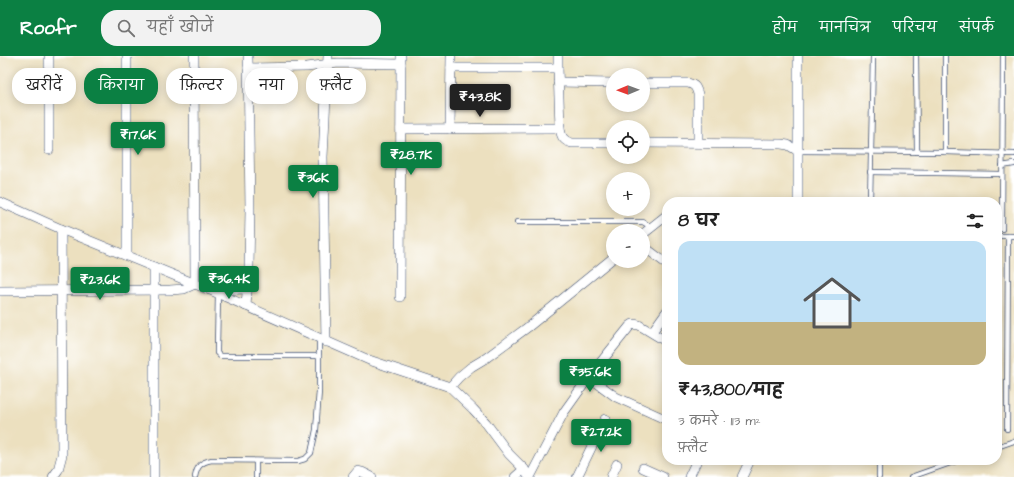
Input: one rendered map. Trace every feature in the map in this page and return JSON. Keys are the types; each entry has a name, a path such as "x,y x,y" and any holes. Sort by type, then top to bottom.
{"street":[{"path":"49,56 49,150"},
{"path":"127,56 127,256"},
{"path":"194,56 195,284"},
{"path":"248,56 248,68 307,67 328,60 342,63 401,60 400,296"},
{"path":"450,129 451,56"},
{"path":"558,56 561,134 567,142 606,143"},
{"path":"798,56 798,197"},
{"path":"323,341 323,157 328,60"},
{"path":"451,68 558,68"},
{"path":"558,82 606,83"},
{"path":"650,83 693,84 698,94 698,143"},
{"path":"246,306 248,289 250,210 249,104"},
{"path":"401,129 560,128"},
{"path":"650,143 781,144 788,145 798,151"},
{"path":"0,202 61,229 214,292 369,360 450,387 473,409 509,454 528,474"},
{"path":"650,229 662,219"},
{"path":"53,477 58,470 62,455 61,229"},
{"path":"650,251 662,260"},
{"path":"450,387 458,377 528,327 606,264"},
{"path":"154,267 154,477"},
{"path":"0,291 170,290 184,289 195,284"},
{"path":"214,292 248,289"},
{"path":"652,332 662,318"},
{"path":"515,477 528,474 564,412 609,351 633,324 639,325 662,339"},
{"path":"589,377 616,397 662,418"},
{"path":"577,477 605,419"},
{"path":"612,477 616,464"},
{"path":"689,477 695,465"},
{"path":"742,477 748,465"},
{"path":"643,468 663,477"},
{"path":"353,477 358,472 362,472 372,477"}],"lane":[{"path":"870,197 873,56"},
{"path":"916,56 917,152"},
{"path":"944,56 945,152"},
{"path":"1002,229 1003,56"},
{"path":"798,151 1002,152 1014,154"},
{"path":"1002,166 1014,164"},
{"path":"870,172 1002,174"},
{"path":"517,222 644,222 647,224"},
{"path":"1002,236 1014,236"},
{"path":"1008,236 1008,429"},
{"path":"214,292 217,353 220,356 319,356"},
{"path":"195,477 198,467 203,462 212,460 298,461 306,459 311,453 318,414 319,356 323,341"},
{"path":"1002,445 1014,441"},
{"path":"256,461 256,477"},
{"path":"879,465 880,477"},
{"path":"911,477 945,465"}]}
